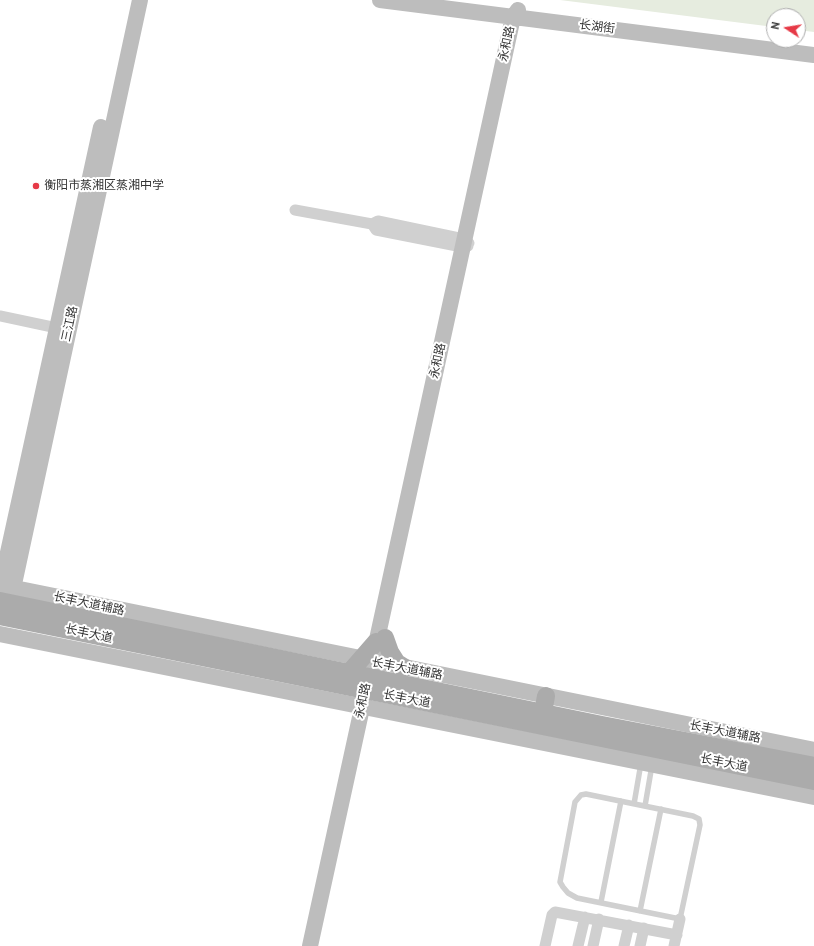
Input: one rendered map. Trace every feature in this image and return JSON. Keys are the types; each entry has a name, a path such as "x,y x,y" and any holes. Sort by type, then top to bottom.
{"main road":[{"name":"三江路","path":"3,609 57,328 129,0"},
{"name":"三江路","path":"3,609 140,0"},
{"name":"长湖街","path":"380,0 814,48"},
{"name":"长湖街","path":"441,0 517,15 814,55"},
{"name":"永和路","path":"381,640 517,15"},
{"name":"长丰大道","path":"3,609 349,673 370,682 544,704 649,749 814,766"},
{"name":"长丰大道","path":"3,609 370,682 649,749 814,781"},
{"name":"长丰大道辅路","path":"3,609 370,682 405,668 544,704 814,750"},
{"path":"381,640 397,663 405,668"},
{"path":"370,682 381,640"},
{"name":"永和路","path":"310,946 370,682"},
{"name":"永和路","path":"318,946 370,682"},
{"path":"649,749 814,797"}],"street":[{"path":"295,210 372,224 378,221 466,244"},
{"path":"0,316 57,328"},
{"path":"545,946 552,915 555,912 585,916 677,935"},
{"path":"578,946 585,916"},
{"path":"593,946 599,919"},
{"path":"674,946 680,919"},
{"path":"624,946 629,925"},
{"path":"640,946 644,928"}],"lane":[{"path":"634,804 640,769 649,749"},
{"path":"645,806 651,771 649,749"},
{"path":"581,794 634,804 693,816 699,819 700,825 680,919 577,898 568,894 560,882 575,802 581,794"},
{"path":"601,902 622,801"},
{"path":"640,911 661,809"}],"shaded area":[{"path":"560,0 814,0 814,32 806,31 806,8 766,8 766,26"}],"place":[{"name":"衡阳市蒸湘区蒸湘中学","path":"36,186"}]}
